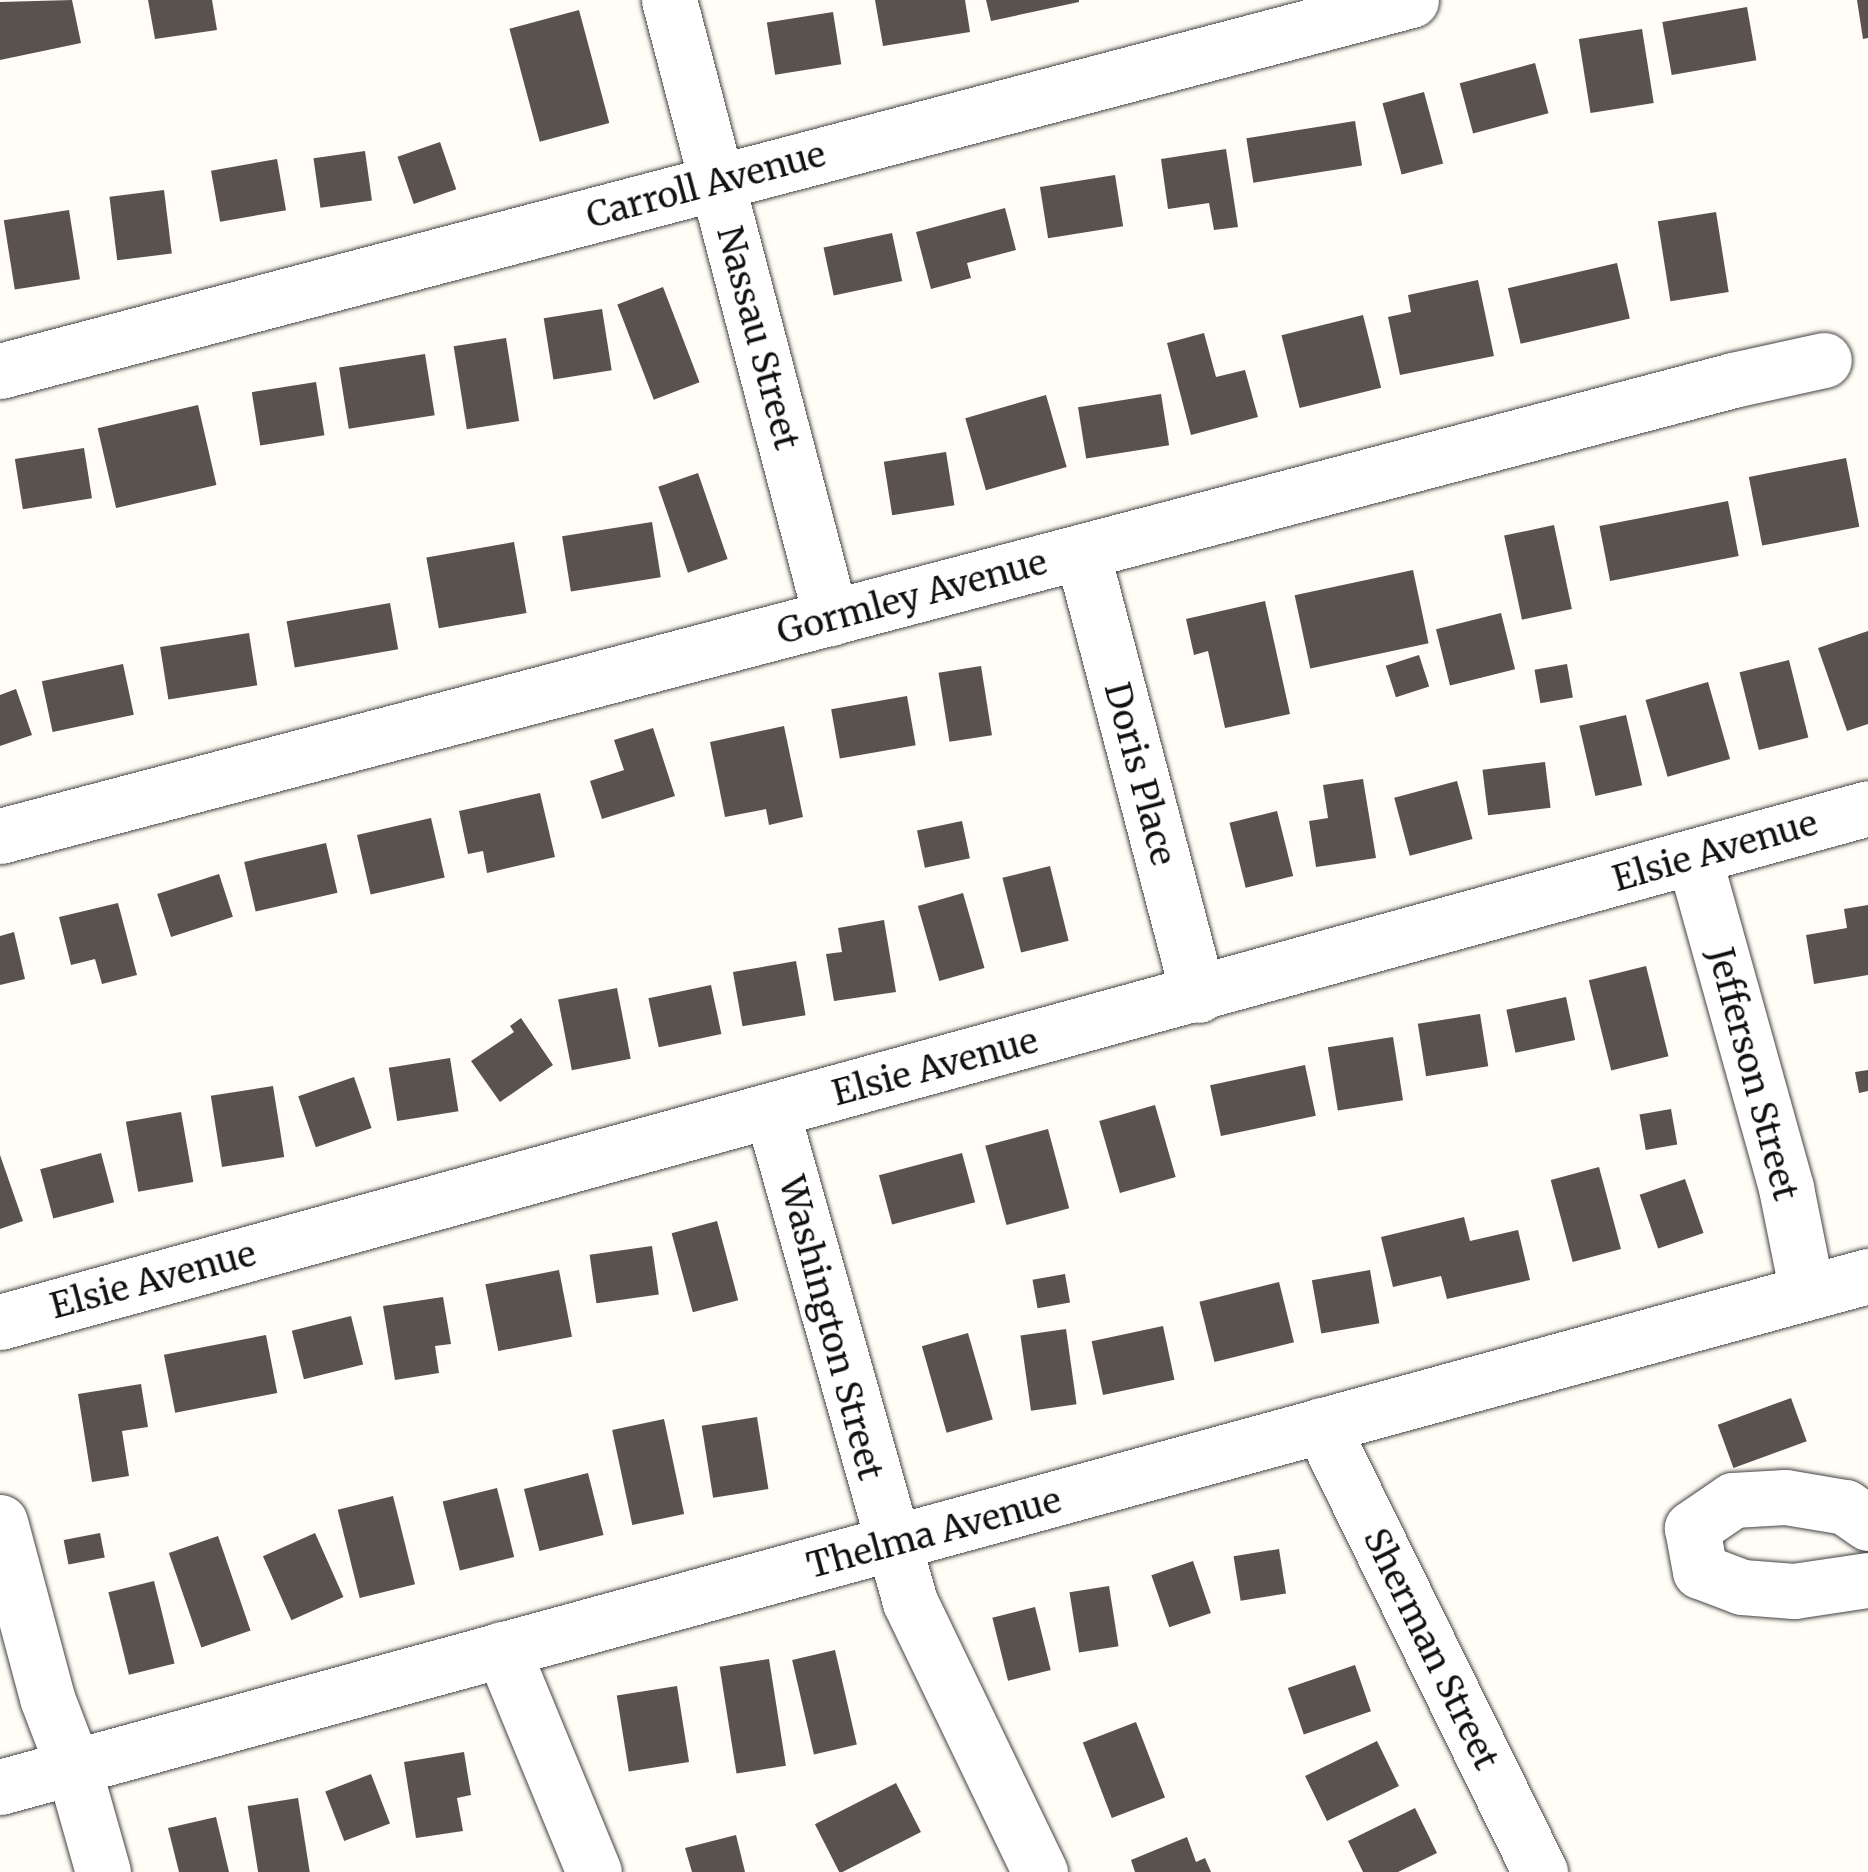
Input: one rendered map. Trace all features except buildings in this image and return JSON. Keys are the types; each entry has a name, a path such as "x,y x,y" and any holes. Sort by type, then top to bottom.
{"street":[{"name":"Nassau Street","path":"670,0 831,618"},
{"name":"Carroll Avenue","path":"0,371 1411,0"},
{"name":"Gormley Avenue","path":"0,836 1732,380 1824,360"},
{"name":"Doris Place","path":"1082,552 1198,995"},
{"name":"Elsie Avenue","path":"0,1322 1868,808"},
{"name":"Jefferson Street","path":"1694,858 1786,1188 1808,1292"},
{"name":"Washington Street","path":"772,1112 910,1602 1040,1872"},
{"name":"Thelma Avenue","path":"0,1786 1868,1276"},
{"name":"Sherman Street","path":"1321,1426 1540,1872"},
{"path":"1868,1523 1844,1507 1785,1496 1733,1500 1692,1528 1700,1571 1742,1587 1794,1591 1868,1580"},
{"path":"0,1522 47,1698 73,1766 104,1872"},
{"path":"502,1649 594,1872"}]}
